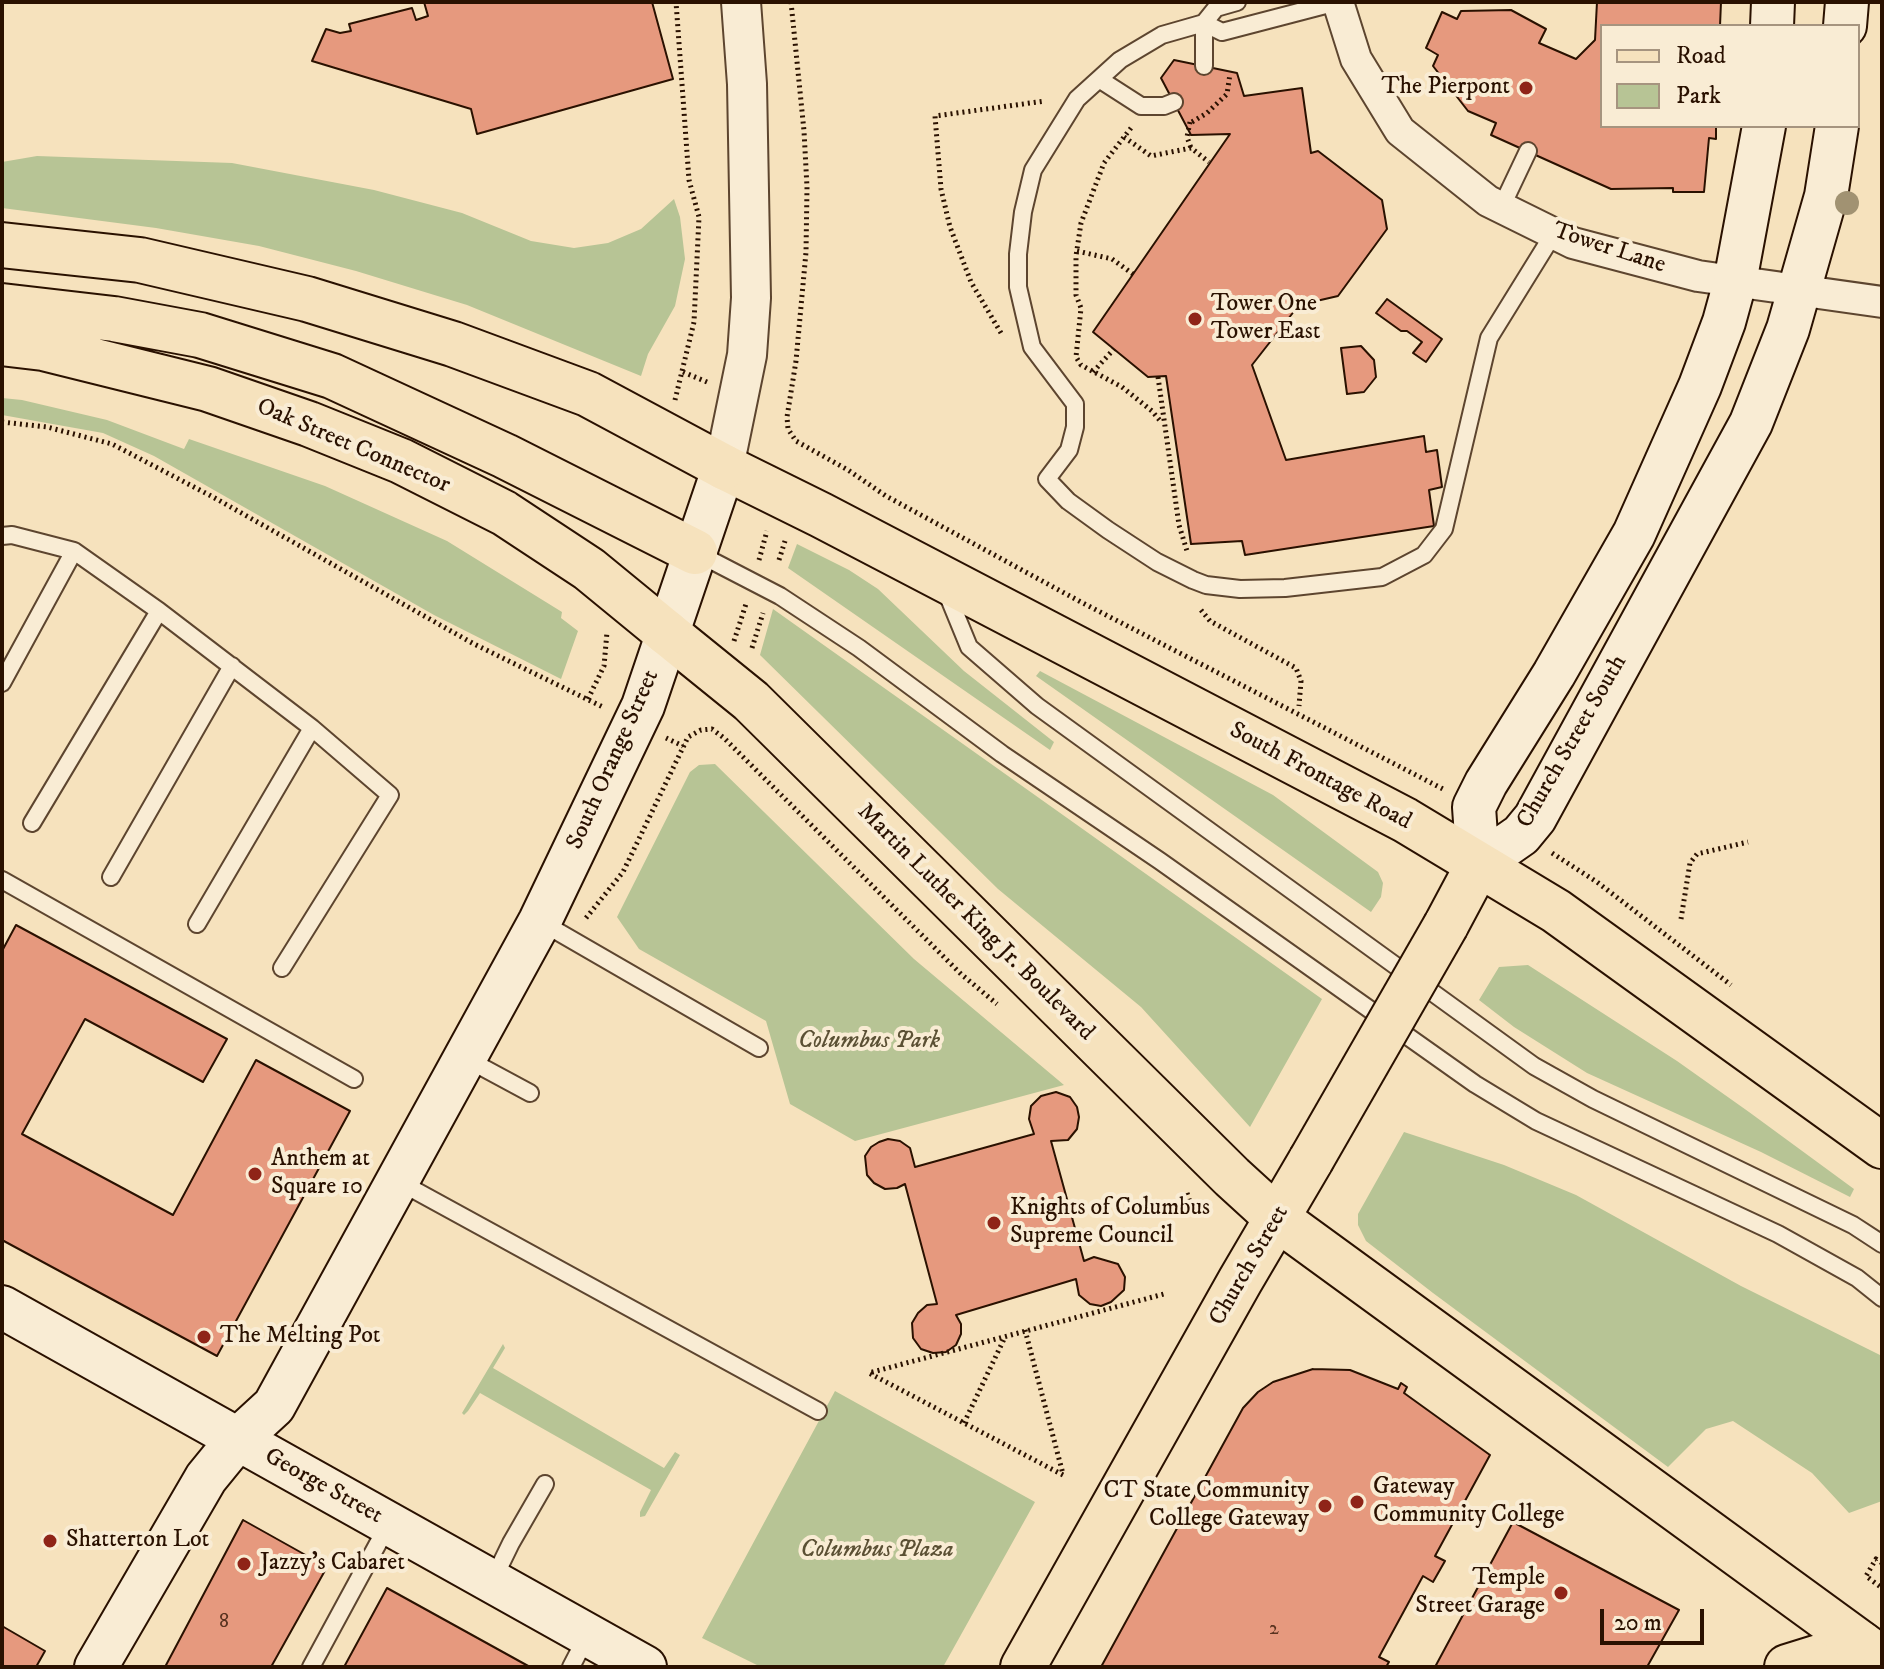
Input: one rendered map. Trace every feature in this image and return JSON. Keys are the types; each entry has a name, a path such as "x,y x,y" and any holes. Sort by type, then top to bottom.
{"main road":[{"path":"1772,24 1773,2"},
{"path":"1845,24 1847,2"},
{"name":"Church Street South","path":"1478,865 1474,807 1634,534 1700,386 1735,282 1764,128"},
{"name":"Church Street South","path":"1478,865 1521,835 1535,818 1751,423 1788,329 1826,196 1837,128"},
{"name":"South Frontage Road","path":"2,245 140,260 307,299 453,344 588,394 1405,820 1556,911 1882,1146"},
{"path":"2,306 114,319 200,335 332,376 505,456 695,552"},
{"name":"Oak Street Connector","path":"2,343 43,348 208,389 309,424 401,461 504,513 589,569 667,633"},
{"name":"South Orange Street","path":"96,1667 206,1478 237,1440 274,1406 463,1058 555,929 643,706 724,467"},
{"name":"Martin Luther King Jr. Boulevard","path":"667,633 751,701 1278,1219 1872,1651"},
{"name":"Church Street","path":"1023,1667 1478,865"},
{"name":"George Street","path":"2,1307 492,1581 579,1651 645,1667"},
{"path":"1787,1667 1872,1651"}],"street":[{"name":"South Orange Street","path":"724,467 747,355 751,298 747,84 741,2"},
{"name":"Tower Lane","path":"1338,2 1356,59 1400,131 1488,201 1573,243 1698,276 1882,302"}],"lane":[{"path":"1237,2 1216,8 1204,23 1162,35 1120,60 1077,99 1033,170 1019,240 1018,287 1032,347 1075,404 1075,427 1069,450 1047,479 1068,501 1157,562 1206,585 1240,589 1285,588 1382,577 1424,555 1444,529 1489,338 1554,233"},
{"path":"1204,23 1222,32 1338,2"},
{"path":"1204,23 1204,66"},
{"path":"1099,79 1141,106 1164,106 1174,102"},
{"path":"1501,208 1528,151"},
{"path":"2,536 12,535 74,551 232,666 312,728 390,795 282,968"},
{"path":"2,683 74,551"},
{"path":"695,552 780,596 859,648 1002,754 1160,861 1475,1084 1536,1121 1778,1234 1857,1278 1882,1298"},
{"path":"942,578 969,647 1037,706 1534,1066 1593,1099 1853,1225 1882,1244"},
{"path":"32,823 159,611"},
{"path":"111,877 232,666"},
{"path":"197,924 312,728"},
{"path":"2,880 354,1079"},
{"path":"555,929 759,1048"},
{"path":"463,1058 530,1093"},
{"path":"394,1184 416,1191 818,1411"},
{"path":"492,1581 545,1484"},
{"path":"311,1667 389,1524"}],"path":[{"path":"676,2 689,180 699,217 694,322 683,372"},
{"path":"791,2 807,187 806,252 796,361 787,417 788,429 796,441 886,496 1066,593 1439,787"},
{"path":"1003,336 971,282 950,227 941,189 935,116 1051,100"},
{"path":"1190,122 1187,137 1191,148 1209,162"},
{"path":"1131,127 1104,163 1081,223 1076,295 1081,308 1076,357 1081,365 1129,392 1163,423"},
{"path":"1124,137 1151,156 1191,148"},
{"path":"1077,251 1112,259 1133,274"},
{"path":"1093,372 1114,349"},
{"path":"2,422 47,427 112,444 213,497 474,644 569,690"},
{"path":"779,560 785,541"},
{"path":"752,648 765,605"},
{"path":"555,929 623,872 688,737 701,730 712,729 961,974 1007,1012"},
{"path":"1681,919 1690,863 1697,854 1748,842"},
{"path":"1544,849 1597,882 1742,993"},
{"path":"1187,1193 1232,1177"},
{"path":"1181,1183 1193,1211"},
{"path":"1025,1330 1063,1475 869,1373 1025,1330 1164,1294"},
{"path":"964,1423 1005,1336"},
{"path":"1882,1563 1876,1559 1866,1576 1882,1588"}],"green space":[{"path":"37,156 232,163 374,190 462,213 531,241 574,248 608,243 641,229 674,199 680,217 685,259 675,306 648,354 641,376 467,305 356,271 259,246 156,228 2,208 2,162"},
{"path":"2,398 107,420 184,449 189,439 325,486 447,541 562,612 561,618 578,631 561,679 434,615 154,456 103,433 2,415"},
{"path":"797,544 849,570 878,589 964,671 1054,742 1050,750 788,568"},
{"path":"773,609 1322,999 1250,1127 1141,1007 998,889 760,655"},
{"path":"1040,671 1273,795 1378,872 1383,883 1381,897 1371,912 1036,676"},
{"name":"Columbus Park","path":"715,764 914,959 1064,1085 855,1141 790,1104 766,1021 639,949 617,917 690,772 699,765"},
{"path":"1528,965 1677,1061 1749,1112 1854,1189 1850,1197 1761,1152 1587,1073 1514,1027 1479,1000 1499,967"},
{"path":"1404,1132 1504,1165 1576,1195 1741,1286 1882,1356 1882,1501 1849,1513 1812,1473 1733,1421 1706,1429 1668,1467 1433,1293 1366,1241 1358,1225 1358,1214"},
{"path":"503,1344 505,1348 493,1368 664,1468 675,1452 680,1455 645,1516 640,1517 640,1512 651,1490 480,1393 468,1411 464,1415 462,1413"},
{"name":"Columbus Plaza","path":"835,1391 1035,1502 943,1667 761,1667 702,1638"}],"building":[{"path":"424,2 652,2 673,79 477,134 471,109 312,61 326,29 340,33 351,31 349,24 412,8 416,20 428,16"},
{"name":"The Pierpont","path":"1597,2 1721,2 1720,24 1600,24 1600,128 1716,128 1716,139 1709,138 1704,192 1673,192 1673,188 1611,189 1491,135 1496,123 1468,111 1433,66 1438,55 1426,48 1442,12 1457,19 1461,11 1511,10 1546,29 1539,43 1576,59 1595,40"},
{"name":"Tower One Tower East","path":"1174,60 1237,73 1244,96 1302,88 1311,153 1318,151 1382,200 1387,229 1338,296 1299,305 1252,365 1286,460 1424,436 1426,452 1437,450 1442,487 1429,490 1434,526 1245,555 1242,541 1191,544 1166,376 1148,377 1093,332 1230,134 1191,135 1161,78"},
{"path":"1387,299 1442,339 1426,362 1413,353 1422,342 1376,313"},
{"path":"1361,346 1374,360 1376,377 1364,392 1347,394 1341,348"},
{"name":"Anthem at Square 10","path":"16,925 227,1039 203,1082 85,1019 22,1134 173,1215 256,1060 350,1111 217,1356 2,1240 2,951"},
{"name":"Knights of Columbus Supreme Council","path":"1056,1092 1070,1097 1079,1117 1077,1129 1068,1140 1051,1141 1084,1261 1094,1257 1118,1264 1125,1277 1124,1290 1111,1302 1101,1306 1090,1304 1079,1295 1076,1279 956,1315 961,1324 961,1334 956,1345 946,1352 933,1353 921,1349 913,1338 912,1323 927,1305 937,1304 905,1184 885,1189 874,1183 867,1175 865,1156 879,1142 888,1139 900,1141 910,1148 915,1167 1034,1134 1029,1119 1031,1106 1041,1096"},
{"name":"Gateway Community College","path":"1313,1369 1350,1370 1398,1389 1401,1383 1407,1387 1404,1393 1490,1455 1435,1556 1445,1561 1433,1582 1423,1576 1379,1657 1389,1662 1386,1667 1101,1667 1243,1408 1273,1382"},
{"path":"243,1520 327,1567 271,1667 165,1667"},
{"name":"Temple Street Garage","path":"1513,1522 1679,1610 1647,1667 1435,1667"},
{"path":"387,1588 530,1667 344,1667"},
{"path":"2,1626 45,1651 36,1667 2,1667"}],"place":[{"name":"The Pierpont","path":"1526,88"},
{"name":"Tower One Tower East","path":"1195,319"},
{"name":"Anthem at Square 10","path":"255,1174"},
{"name":"Knights of Columbus Supreme Council","path":"994,1223"},
{"name":"The Melting Pot","path":"204,1337"},
{"name":"Gateway Community College","path":"1357,1502"},
{"name":"CT State Community College Gateway","path":"1325,1506"},
{"name":"Shatterton Lot","path":"50,1541"},
{"name":"Jazzy's Cabaret","path":"244,1564"},
{"name":"Temple Street Garage","path":"1561,1593"}]}
